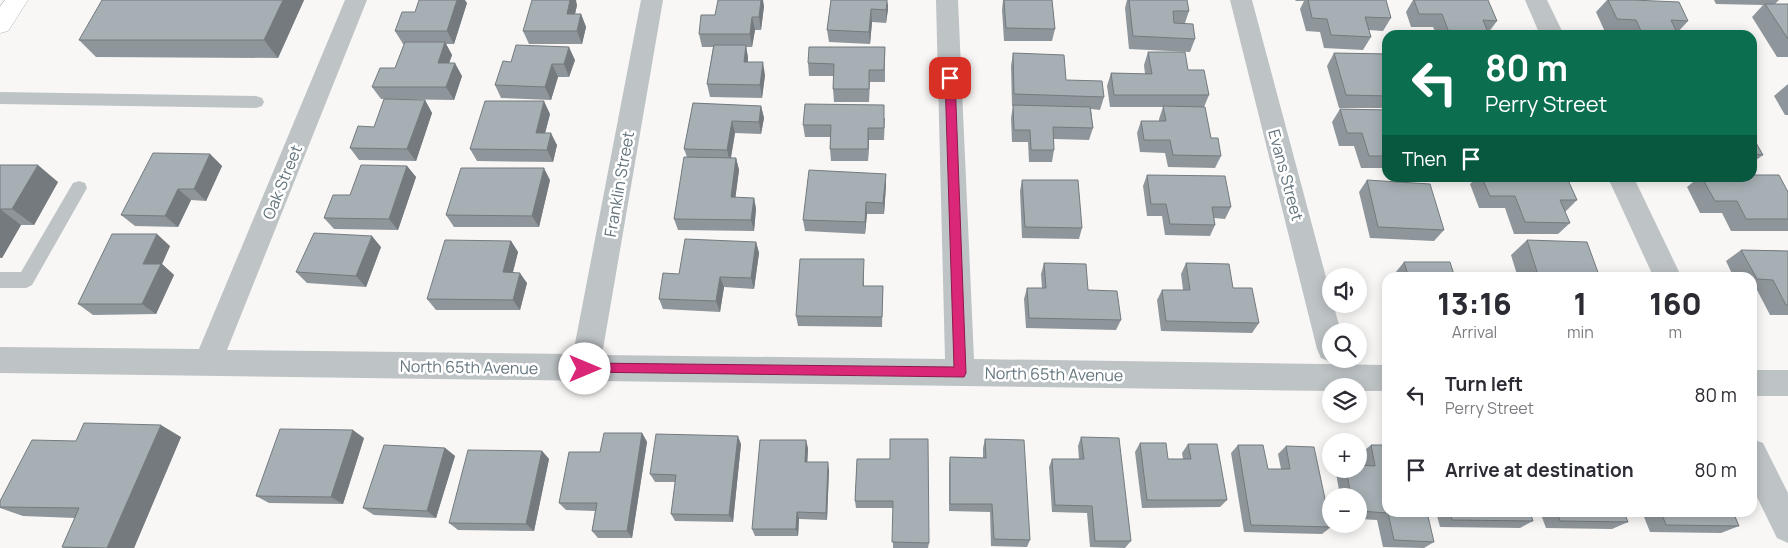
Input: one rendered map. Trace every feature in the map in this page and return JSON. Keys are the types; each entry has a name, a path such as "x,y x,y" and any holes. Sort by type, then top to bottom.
{"main road":[{"path":"0,25 17,0"}],"street":[{"name":"Oak Street","path":"207,364 356,0"},
{"name":"Franklin Street","path":"585,369 652,0"},
{"path":"947,0 960,373"},
{"name":"Evans Street","path":"1241,0 1324,323"},
{"path":"1536,0 1550,30"},
{"path":"1623,182 1665,272"},
{"name":"North 65th Avenue","path":"0,360 960,373 1336,368 1382,377"},
{"path":"1757,383 1788,383"},
{"path":"1757,463 1788,527"}],"lane":[{"path":"0,98 83,101 256,102"},
{"path":"0,280 26,280 79,188"}],"building":[{"path":"102,0 283,0 264,40 79,40"},
{"path":"419,0 457,0 447,31 395,31 402,12 415,12"},
{"path":"532,0 570,0 567,14 581,14 577,31 523,31"},
{"path":"718,0 761,0 759,17 752,17 750,34 699,34 701,15 715,15"},
{"path":"831,0 887,0 886,10 871,9 869,32 827,30"},
{"path":"1004,0 1052,0 1055,29 1006,28"},
{"path":"1129,0 1187,0 1189,11 1173,11 1174,23 1193,24 1195,39 1133,36"},
{"path":"1308,0 1386,0 1391,18 1365,17 1371,37 1331,35 1327,19 1312,18"},
{"path":"1414,0 1488,0 1497,21 1483,20 1487,30 1448,30 1442,14 1419,14"},
{"path":"1608,0 1679,2 1688,21 1671,20 1676,30 1641,30 1636,20 1617,19"},
{"path":"1765,4 1788,4 1788,39"},
{"path":"405,42 445,42 438,63 455,63 446,87 372,87 380,68 395,68"},
{"path":"516,45 569,47 564,64 552,64 545,87 495,85 503,61 511,62"},
{"path":"714,45 746,45 744,62 763,62 760,85 707,84"},
{"path":"809,47 885,47 884,70 869,70 869,89 833,89 834,64 808,63"},
{"path":"1148,52 1185,52 1188,70 1204,70 1209,95 1114,95 1111,73 1152,74"},
{"path":"1013,53 1064,55 1066,80 1102,81 1104,97 1014,94"},
{"path":"1334,53 1382,54 1382,96 1346,95"},
{"path":"384,99 425,100 407,149 350,148 358,126 374,127"},
{"path":"485,101 544,101 536,133 551,133 547,150 470,149"},
{"path":"693,103 761,106 759,122 732,121 727,150 684,149"},
{"path":"805,104 884,105 884,128 868,128 868,149 830,149 831,125 803,125"},
{"path":"1013,105 1090,107 1093,128 1053,127 1054,150 1031,150 1030,130 1014,130"},
{"path":"1163,106 1205,107 1211,138 1218,138 1221,156 1173,155 1170,140 1144,140 1141,121 1166,121"},
{"path":"1340,109 1382,110 1382,156 1369,156 1362,133 1347,133"},
{"path":"1757,145 1763,155 1757,154"},
{"path":"153,153 210,154 194,189 178,189 165,216 121,215"},
{"path":"684,157 736,158 731,197 754,198 751,220 674,219"},
{"path":"0,165 38,165 12,209 0,209"},
{"path":"361,165 407,166 389,219 324,218 333,195 350,195"},
{"path":"461,168 544,168 532,216 446,215"},
{"path":"809,170 886,174 883,203 866,202 865,222 803,220"},
{"path":"1147,175 1225,176 1231,207 1212,207 1215,225 1170,224 1166,204 1151,204"},
{"path":"1757,175 1779,175 1788,192 1788,219 1746,219 1737,201 1715,201 1704,182 1757,182"},
{"path":"1022,180 1078,180 1082,228 1025,227"},
{"path":"1367,180 1430,184 1444,230 1378,227"},
{"path":"1484,182 1569,182 1577,200 1560,200 1570,223 1525,222 1515,196 1490,196"},
{"path":"314,233 372,236 356,276 296,272"},
{"path":"112,234 157,234 143,264 161,264 142,304 78,304"},
{"path":"685,239 756,242 751,278 720,277 716,301 659,299 663,273 679,274"},
{"path":"445,240 511,241 503,272 520,273 513,300 427,299"},
{"path":"1527,240 1587,242 1598,272 1537,272"},
{"path":"1741,250 1788,251 1788,305 1786,305 1773,280 1757,279 1757,272 1753,272"},
{"path":"800,259 864,259 863,286 883,286 882,317 796,316"},
{"path":"1404,262 1450,262 1453,272 1407,272"},
{"path":"1044,263 1086,264 1088,290 1117,291 1121,320 1029,318 1027,288 1046,288"},
{"path":"1186,263 1229,264 1233,288 1252,288 1259,323 1166,321 1162,290 1190,290"},
{"path":"84,423 161,425 107,548 62,547 79,508 0,507 0,501 32,440 76,441"},
{"path":"280,429 353,430 331,497 256,496"},
{"path":"604,433 642,433 627,531 592,531 597,503 559,503 569,452 600,452"},
{"path":"656,434 738,436 729,515 671,514 676,475 650,474"},
{"path":"1081,437 1119,438 1131,541 1095,541 1092,506 1055,505 1052,459 1084,459"},
{"path":"890,439 928,439 929,543 892,542 893,501 855,501 857,459 890,459"},
{"path":"985,439 1024,440 1030,540 994,539 992,504 950,504 950,457 986,458"},
{"path":"760,440 806,440 805,462 828,462 826,513 797,512 796,529 752,529"},
{"path":"1140,443 1166,443 1168,459 1191,459 1188,444 1217,444 1227,500 1147,500"},
{"path":"384,445 445,448 427,511 363,508"},
{"path":"1238,445 1263,445 1268,469 1290,469 1286,446 1314,447 1323,488 1322,527 1251,525"},
{"path":"1371,445 1382,445 1382,513 1367,512 1367,488 1350,488 1348,478 1367,478 1367,466 1375,466"},
{"path":"468,450 542,451 526,524 449,523"},
{"path":"1389,517 1428,517 1434,542 1394,540"},
{"path":"1451,517 1532,517 1533,521 1452,520"},
{"path":"1559,517 1626,517 1628,522 1560,521"},
{"path":"1663,517 1735,517 1739,526 1666,525"}],"route":[{"path":"585,369 960,373 950,78"}]}
